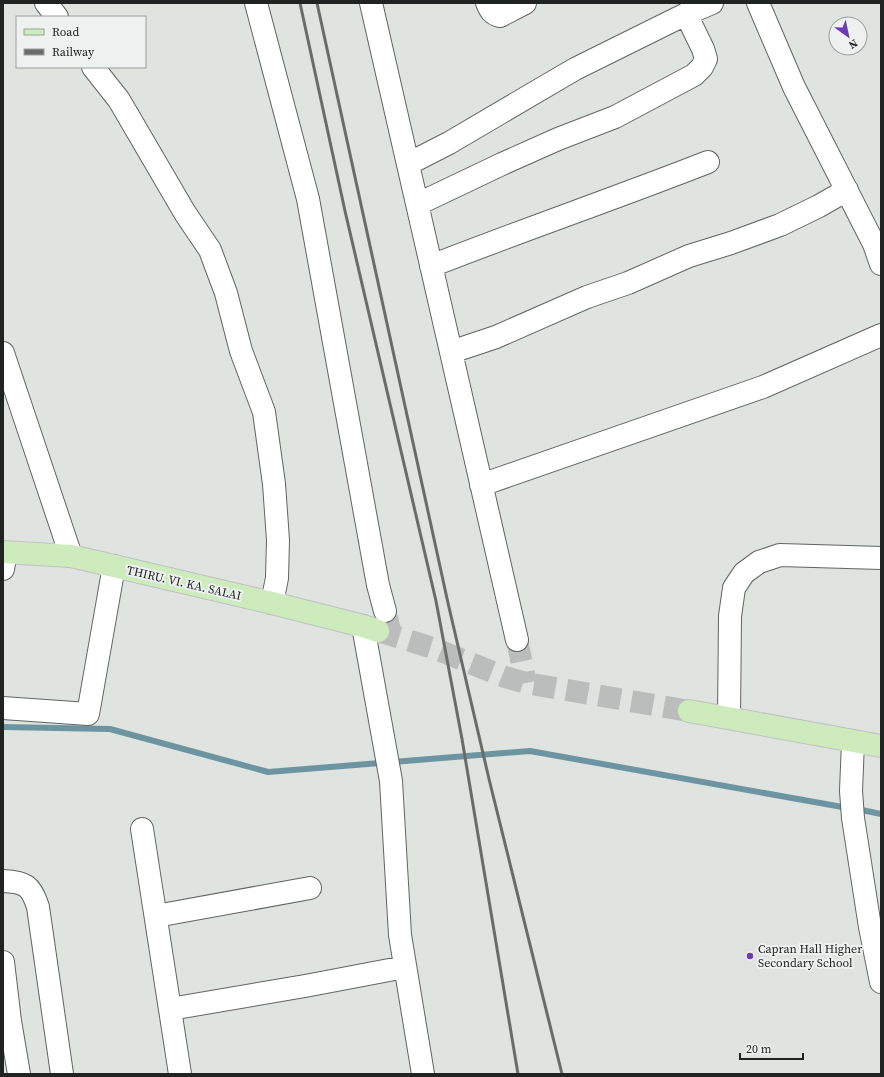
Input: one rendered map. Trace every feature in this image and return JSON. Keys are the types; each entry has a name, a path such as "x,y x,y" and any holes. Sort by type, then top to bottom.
{"main road":[{"name":"THIRU. VI. KA. SALAI","path":"4,558 71,556 272,603 370,629"},
{"path":"689,711 729,717 853,742 881,746"}],"street":[{"path":"46,3 55,16"},
{"path":"256,3 308,199 378,585 385,610"},
{"path":"371,3 517,640"},
{"path":"487,3 490,10 494,14 500,16 526,3"},
{"path":"408,164 449,143 575,69 686,14 712,3"},
{"path":"758,3 794,87 874,244 881,264"},
{"path":"418,204 530,152 615,117 694,75 702,68 706,59 703,49 686,14"},
{"path":"94,68 119,100 185,213 210,250 226,293 241,351 264,412 274,484 278,540 277,578 272,603"},
{"path":"431,266 486,244 550,222 708,162"},
{"path":"451,352 496,337 587,296 628,283 689,256 731,243 780,225 820,206 847,190"},
{"path":"481,485 763,388 881,335"},
{"path":"3,353 71,556"},
{"path":"729,717 730,616 734,588 744,573 759,562 780,555 881,558"},
{"path":"3,708 88,714 114,566"},
{"path":"370,629 391,782 400,935 423,1074"},
{"path":"853,742 851,791 853,818 870,927 881,982"},
{"path":"142,829 180,1074"},
{"path":"3,881 17,882 28,886 34,894 38,907 62,1074"},
{"path":"156,916 310,888"},
{"path":"3,962 7,1022 19,1074"},
{"path":"170,1008 305,986 405,967"}],"waterway":[{"path":"3,727 110,729 268,772 530,751 848,808"},
{"path":"857,809 881,814"}],"tunnel":[{"path":"385,611 392,637"},
{"path":"378,631 433,648 505,677 526,683 689,711"},
{"path":"517,640 526,683"}],"railway":[{"path":"300,3 345,211 436,601 462,739 518,1074"},
{"path":"317,3 448,603 489,779 562,1074"}],"place":[{"name":"Capran Hall Higher Secondary School","path":"750,956"}]}
